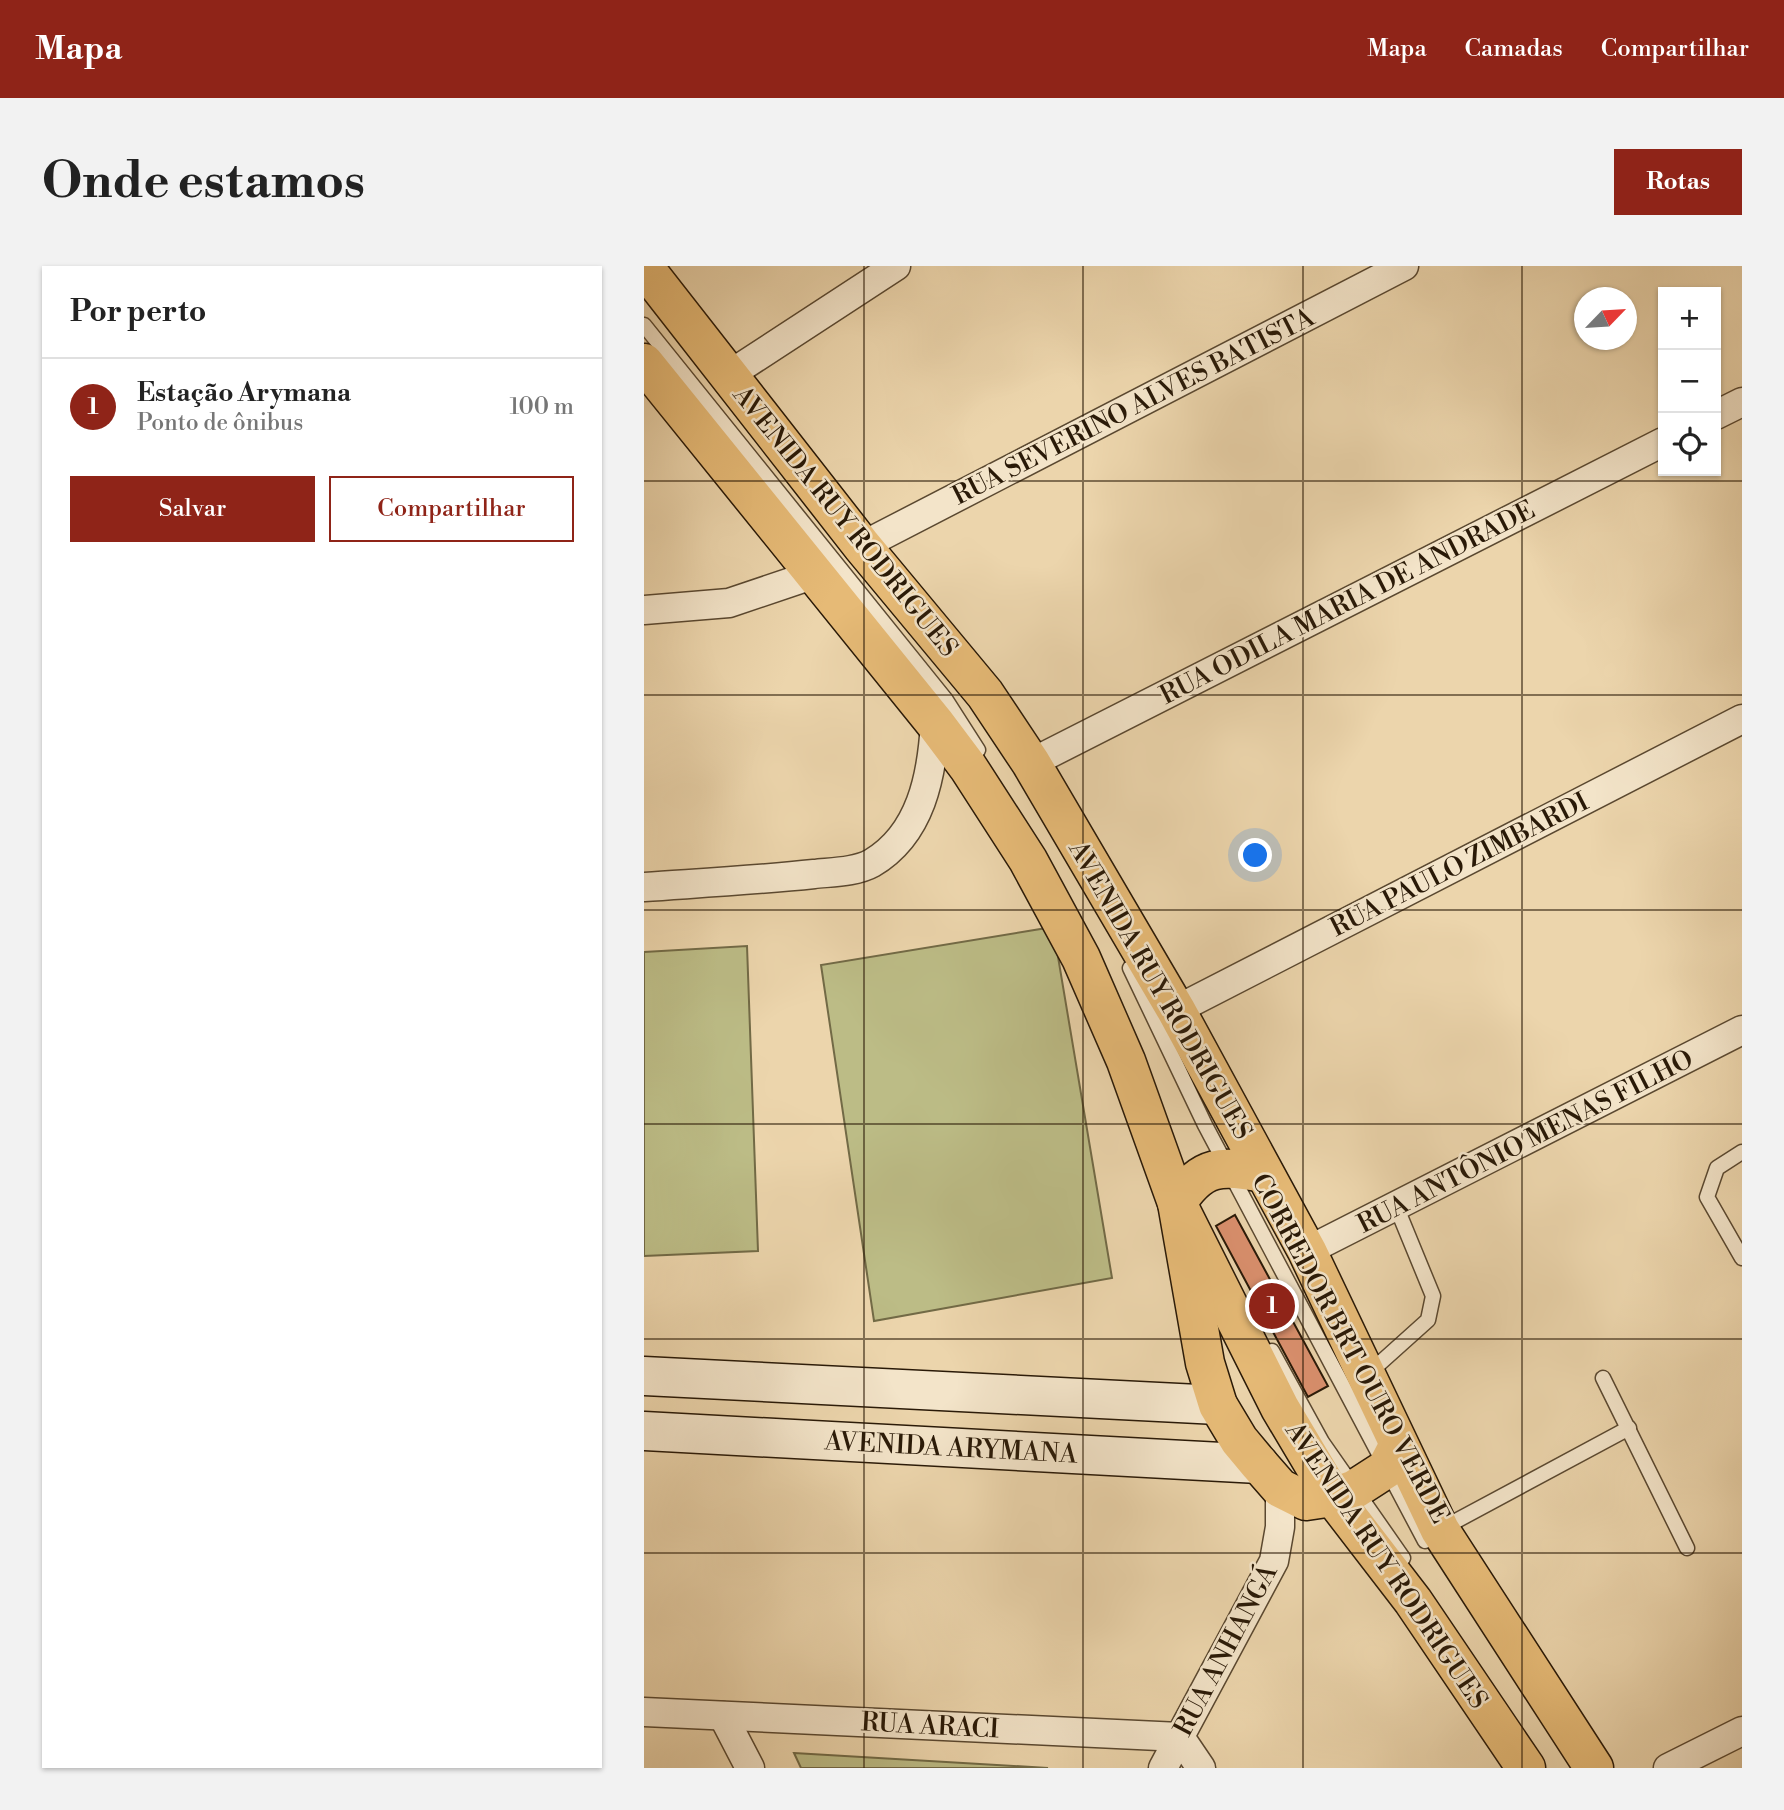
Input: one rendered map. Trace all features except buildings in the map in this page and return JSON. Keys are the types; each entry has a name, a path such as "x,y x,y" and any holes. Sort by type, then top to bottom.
{"main road":[{"name":"AVENIDA RUY RODRIGUES","path":"644,267 729,375 841,559 934,723 968,767 1028,860 1082,958 1126,1061 1194,1204 1280,1408 1368,1475 1436,1541 1594,1768"},
{"name":"AVENIDA RUY RODRIGUES","path":"644,363 841,559 985,694 1031,762 1176,1010 1307,1251 1366,1376 1368,1475 1413,1601 1526,1768"},
{"path":"1264,1172 1227,1167 1205,1173 1194,1204 1205,1363 1218,1405 1239,1440 1270,1476 1306,1501 1368,1475"},
{"path":"644,1376 1218,1405"},
{"name":"AVENIDA ARYMANA","path":"644,1431 1270,1476"}],"street":[{"path":"729,375 896,266"},
{"name":"RUA SEVERINO ALVES BATISTA","path":"644,610 729,603 841,559 1404,266"},
{"path":"1720,413 1742,401"},
{"name":"RUA ODILA MARIA DE ANDRADE","path":"1031,762 1658,445"},
{"name":"RUA PAULO ZIMBARDI","path":"1176,1010 1742,719"},
{"path":"644,887 840,871 869,864 889,850 905,833 922,802 933,747 934,723"},
{"name":"RUA ANTÔNIO MENAS FILHO","path":"1307,1251 1742,1030"},
{"name":"RUA ANHANGÁ","path":"1163,1768 1274,1561 1280,1527 1270,1476"},
{"name":"RUA ARACI","path":"644,1712 1180,1737"},
{"path":"723,1716 750,1768"},
{"path":"1668,1768 1742,1731"},
{"path":"1180,1737 1201,1768"}],"lane":[{"path":"670,324 946,701 986,762"},
{"path":"644,325 841,559 964,691"},
{"path":"1068,854 1087,887"},
{"name":"CORREDOR BRT OURO VERDE","path":"1125,959 1227,1167 1415,1576"},
{"path":"1131,1034 1150,1084"},
{"path":"1742,1152 1717,1168 1707,1197 1742,1258"},
{"path":"1366,1376 1429,1320 1433,1296 1396,1206"},
{"name":"CORREDOR BRT OURO VERDE","path":"1263,1334 1322,1442 1368,1475"},
{"path":"1602,1378 1687,1548"},
{"path":"1436,1541 1629,1428"}],"green space":[{"path":"1053,927 1112,1278 874,1321 821,965"},
{"path":"747,946 758,1251 644,1256 644,952"},
{"path":"794,1753 1048,1768 801,1768"}],"place":[{"name":"Estação Arymana","path":"1272,1306"}]}
